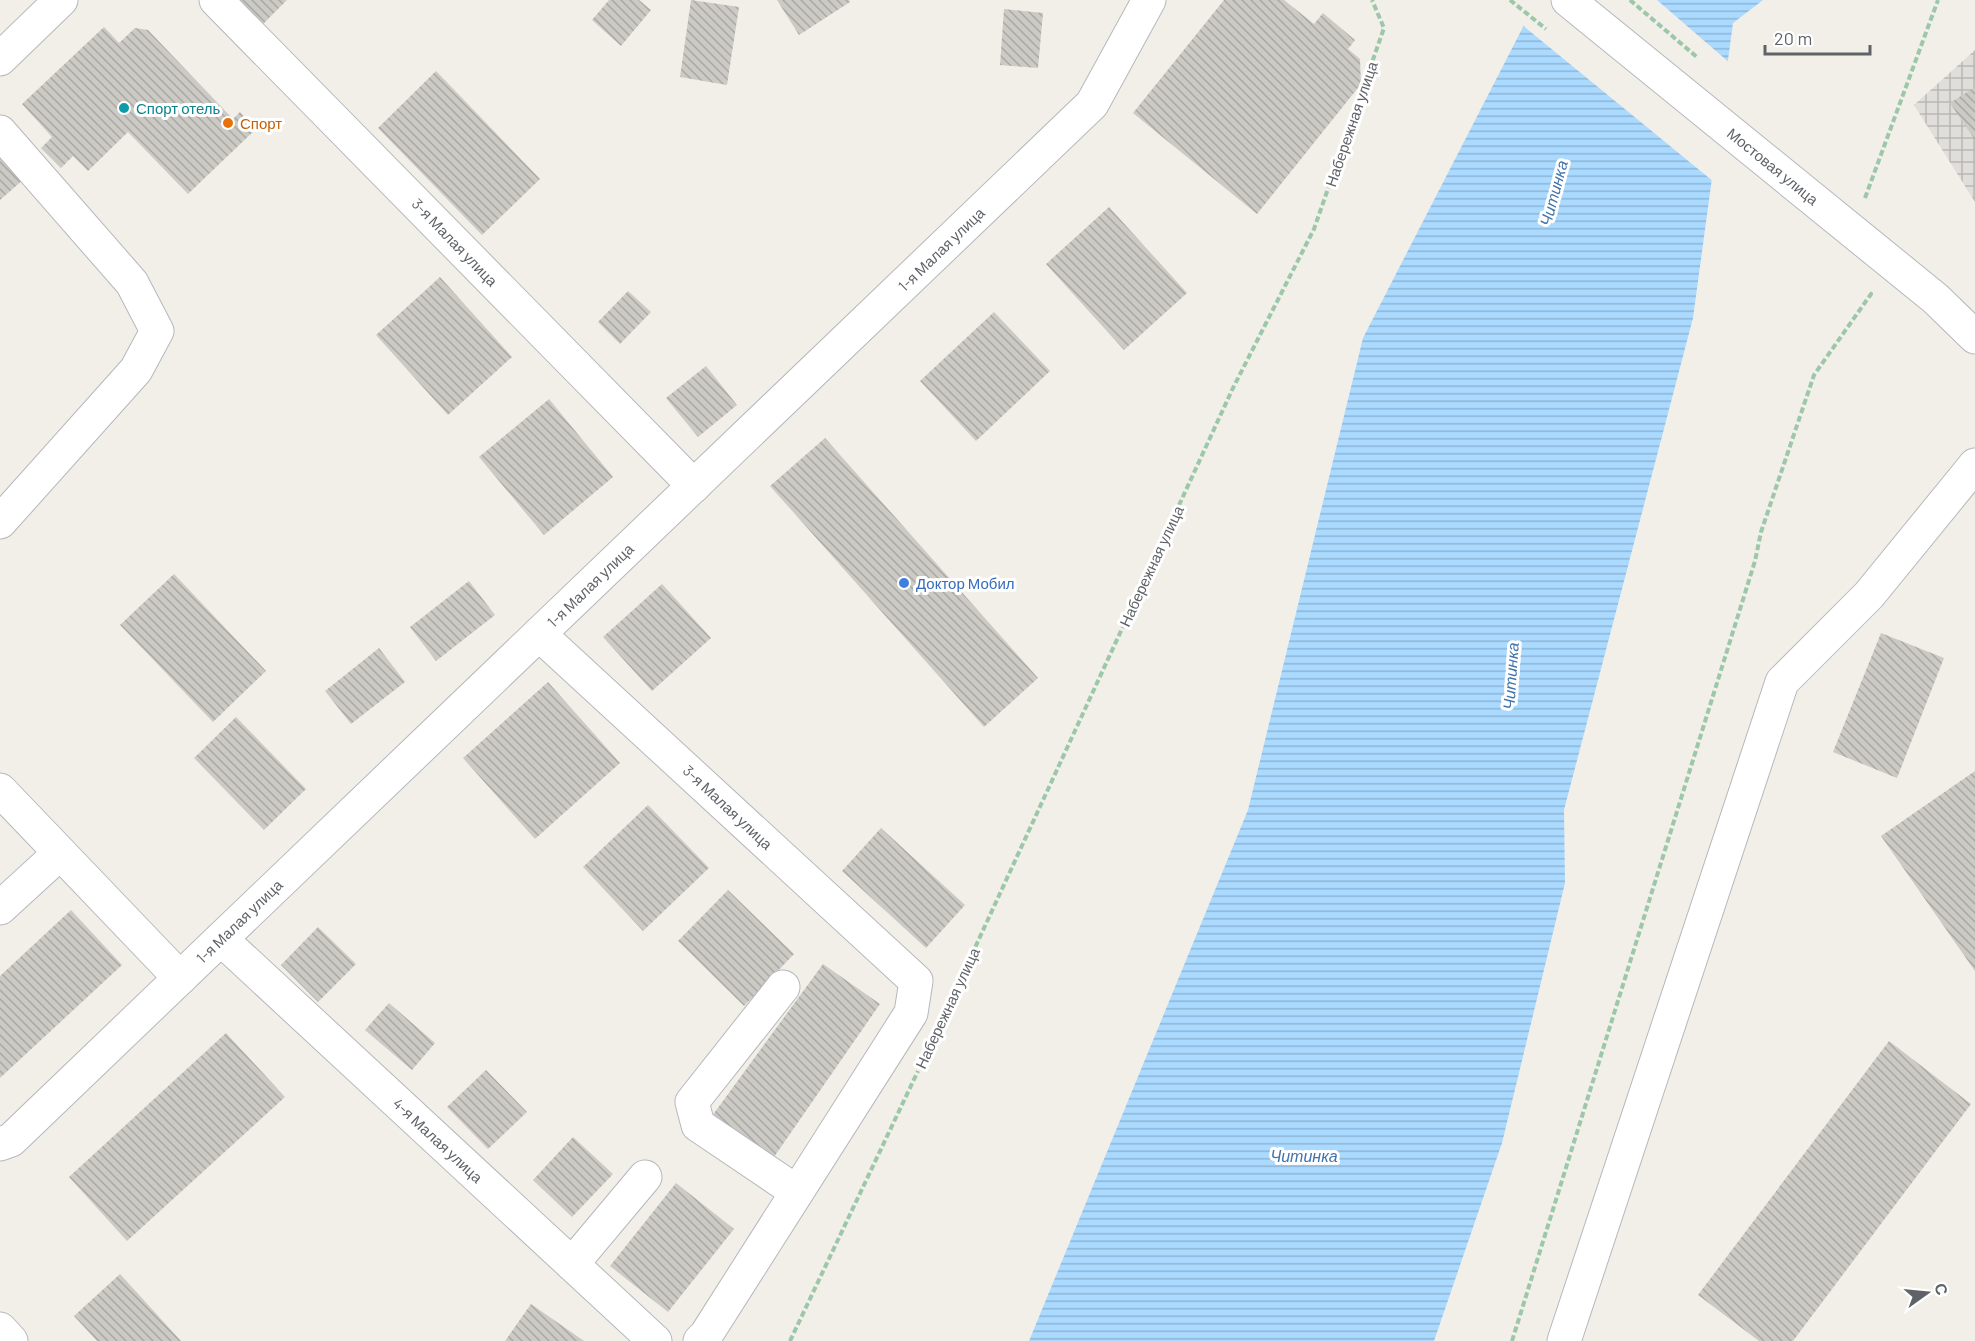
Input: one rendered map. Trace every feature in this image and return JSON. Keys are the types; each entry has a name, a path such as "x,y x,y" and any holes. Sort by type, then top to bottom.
{"street":[{"path":"0,59 61,0"},
{"name":"3-я Малая улица","path":"216,0 694,486"},
{"name":"1-я Малая улица","path":"4,1137 180,978 1092,104 1149,0"},
{"name":"Мостовая улица","path":"1568,0 1936,299 1975,337"},
{"path":"0,132 132,283 157,331 136,370 0,522"},
{"path":"1564,1341 1782,682 1869,595 1975,465"},
{"name":"3-я Малая улица","path":"539,634 916,981"},
{"path":"0,790 180,978"},
{"path":"0,908 60,853"},
{"name":"4-я Малая улица","path":"221,939 655,1341"},
{"name":"Набережная улица","path":"700,1341 911,1013 916,981"},
{"path":"783,987 692,1102 698,1125 797,1192"},
{"path":"572,1264 645,1177"},
{"path":"0,1329 11,1341"}],"path":[{"name":"Набережная улица","path":"945,1013 1233,388 1314,229 1384,28 1372,0"},
{"path":"1865,199 1938,0"},
{"path":"1512,1341 1755,561 1761,532 1814,375 1871,294"},
{"name":"Набережная улица","path":"789,1341 920,1067"}],"shaded area":[{"path":"1975,50 1975,202 1914,105"}],"water":[{"name":"Читинка","path":"1537,0 1763,0 1733,23 1693,318 1564,810 1565,883 1502,1143 1434,1341 1029,1341 1248,810 1363,338"}],"pier":[{"path":"1534,0 1657,0 1731,64 1714,182 1521,24"}],"building":[{"path":"237,0 287,0 262,25"},
{"path":"609,0 639,0 651,10 621,46 592,20"},
{"path":"691,0 739,7 727,85 680,77"},
{"path":"777,0 849,0 850,2 799,35"},
{"path":"1224,0 1284,0 1314,24 1323,13 1355,40 1348,49 1360,59 1361,84 1257,214 1133,113"},
{"path":"1004,9 1043,13 1038,68 1000,65"},
{"name":"Спорт отель","path":"104,27 119,43 135,28 148,30 233,119 240,112 256,129 188,194 128,132 88,171 73,156 61,168 41,148 52,137 22,104"},
{"path":"436,71 540,179 482,235 378,128"},
{"path":"1975,87 1975,140 1950,103"},
{"path":"0,152 24,179 0,200"},
{"path":"1109,207 1187,293 1124,350 1046,264"},
{"path":"440,277 512,357 448,415 376,335"},
{"path":"628,291 651,312 620,344 598,322"},
{"path":"994,312 1050,371 976,441 920,381"},
{"path":"706,366 737,405 698,437 666,398"},
{"path":"549,399 613,477 544,535 479,457"},
{"path":"825,438 1038,678 984,727 770,486"},
{"path":"174,574 266,671 213,722 120,625"},
{"path":"469,581 495,615 436,661 410,627"},
{"path":"662,584 711,638 652,691 603,637"},
{"path":"1881,633 1944,658 1897,778 1833,752"},
{"path":"379,648 405,682 351,724 325,691"},
{"path":"548,682 620,763 535,839 463,758"},
{"path":"236,717 306,789 264,830 194,758"},
{"path":"1975,771 1975,971 1881,836"},
{"path":"648,805 709,868 643,931 583,867"},
{"path":"881,828 965,905 926,948 842,871"},
{"path":"728,890 794,954 744,1006 678,941"},
{"path":"71,910 122,965 0,1078 0,976"},
{"path":"318,927 356,964 318,1002 281,965"},
{"path":"823,964 880,1004 774,1157 712,1116"},
{"path":"389,1003 435,1043 412,1070 365,1030"},
{"path":"226,1033 285,1097 127,1241 69,1177"},
{"path":"1889,1041 1971,1104 1793,1341 1759,1341 1698,1295"},
{"path":"486,1070 527,1112 488,1149 447,1107"},
{"path":"573,1137 613,1174 572,1217 533,1180"},
{"path":"676,1183 734,1229 668,1312 610,1266"},
{"path":"120,1274 181,1341 97,1341 74,1316"},
{"path":"531,1304 584,1341 505,1341"}],"place":[{"name":"Спорт отель","path":"124,108"},
{"name":"Спорт","path":"228,123"},
{"name":"Доктор Мобил","path":"904,583"}]}
